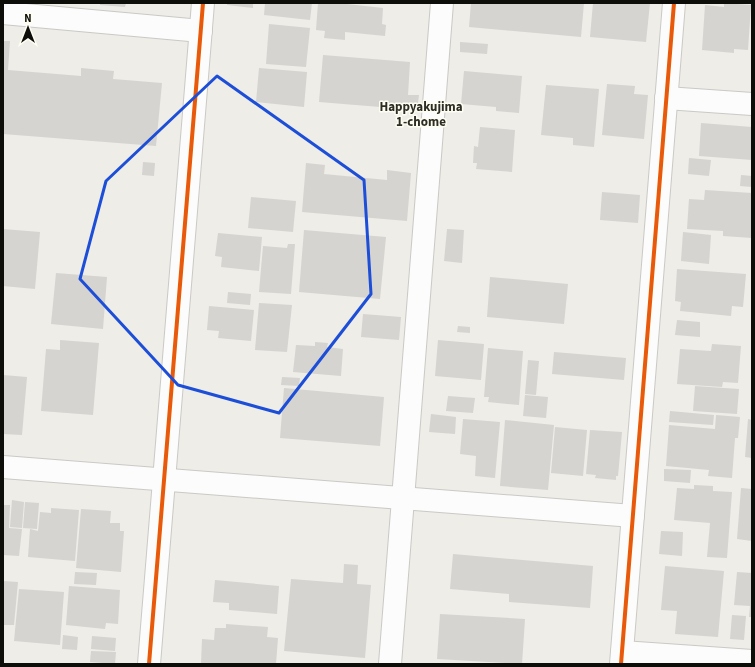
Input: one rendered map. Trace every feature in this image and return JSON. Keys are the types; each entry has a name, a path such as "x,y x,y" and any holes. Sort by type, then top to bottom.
{"street":[{"path":"149,664 203,3"},
{"path":"390,664 442,3"},
{"path":"674,3 622,658 752,661"},
{"path":"3,13 200,31"},
{"path":"666,98 752,104"},
{"path":"3,467 633,516"}],"highlighted area":[{"path":"217,76 364,180 371,294 279,413 178,385 80,279 106,181"}],"building":[{"path":"100,3 126,3 125,7 100,5"},
{"path":"227,3 253,3 253,8 227,5"},
{"path":"265,3 312,3 310,20 264,15"},
{"path":"318,3 347,3 383,8 382,24 386,25 385,36 345,32 345,40 324,38 325,31 316,30"},
{"path":"471,3 584,3 581,37 469,27"},
{"path":"593,3 650,3 646,42 590,37"},
{"path":"724,3 751,5 748,50 734,49 734,53 702,50 705,5 724,7"},
{"path":"269,24 310,28 306,67 266,64"},
{"path":"3,41 10,41 8,70 81,76 81,68 114,71 113,79 162,83 156,146 3,134"},
{"path":"460,42 488,44 487,54 460,52"},
{"path":"323,55 410,62 408,95 419,95 417,110 319,102"},
{"path":"259,68 307,72 304,107 256,102"},
{"path":"464,71 522,76 519,113 496,111 496,107 461,104"},
{"path":"607,84 635,86 634,94 648,95 644,139 602,135"},
{"path":"546,85 599,89 594,147 573,145 573,138 541,135"},
{"path":"701,123 752,127 752,160 699,156"},
{"path":"480,127 515,130 512,172 476,169 477,163 473,163 474,146 478,147"},
{"path":"689,158 711,160 709,176 688,174"},
{"path":"143,162 155,163 154,176 142,175"},
{"path":"306,163 325,165 324,174 387,180 387,170 411,173 407,221 302,212"},
{"path":"741,175 752,176 752,187 740,186"},
{"path":"705,190 752,193 752,238 723,236 723,231 687,229 689,199 704,200"},
{"path":"602,192 640,195 638,223 600,220"},
{"path":"251,197 296,201 293,232 248,228"},
{"path":"3,229 40,232 35,289 3,286"},
{"path":"447,229 464,230 462,263 444,261"},
{"path":"304,230 386,237 380,299 299,292"},
{"path":"683,232 711,235 709,264 681,261"},
{"path":"218,233 262,237 259,271 221,267 222,257 215,256"},
{"path":"288,244 295,244 291,294 259,292 263,246 287,248"},
{"path":"677,269 746,274 743,307 732,306 731,316 680,311 681,302 675,301"},
{"path":"56,273 107,277 103,329 51,324"},
{"path":"490,277 568,284 564,324 487,317"},
{"path":"228,292 251,294 250,305 227,303"},
{"path":"259,303 292,305 287,352 255,350"},
{"path":"209,306 254,310 251,341 218,338 219,331 207,330"},
{"path":"363,314 401,317 399,340 361,337"},
{"path":"677,320 700,322 700,337 675,335"},
{"path":"458,326 470,327 470,333 457,332"},
{"path":"60,340 99,343 93,415 41,411 46,349 60,350"},
{"path":"438,340 484,344 481,380 435,376"},
{"path":"315,342 328,343 327,347 343,349 341,376 293,372 296,345 315,346"},
{"path":"712,344 741,346 738,383 723,382 722,387 677,384 680,349 711,351"},
{"path":"488,348 523,351 519,405 488,402 489,397 484,397"},
{"path":"554,352 626,358 624,380 552,374"},
{"path":"528,360 539,361 536,395 525,394"},
{"path":"3,375 27,377 22,435 3,434"},
{"path":"282,377 300,378 299,386 281,385"},
{"path":"695,386 739,389 737,414 693,411"},
{"path":"284,388 384,397 380,446 280,438"},
{"path":"525,395 548,397 546,418 523,416"},
{"path":"448,396 475,398 473,413 446,411"},
{"path":"670,411 714,415 713,425 669,422"},
{"path":"431,414 456,417 455,434 429,432"},
{"path":"716,415 740,417 738,438 735,438 732,478 708,476 709,470 666,466 669,425 715,429"},
{"path":"463,419 500,422 495,478 475,476 476,456 460,454"},
{"path":"748,419 752,420 752,458 745,457"},
{"path":"505,420 554,425 548,490 500,486"},
{"path":"555,427 587,430 583,476 551,473"},
{"path":"590,430 622,432 618,476 616,476 616,480 595,478 596,475 586,474"},
{"path":"664,469 691,470 690,483 664,481"},
{"path":"694,485 713,486 713,491 732,492 727,558 707,557 710,523 674,520 677,488 694,489"},
{"path":"741,488 752,489 752,541 737,539"},
{"path":"12,500 24,502 22,528 10,527"},
{"path":"25,502 39,503 37,529 23,528"},
{"path":"3,505 10,505 9,528 22,529 19,556 3,555"},
{"path":"51,508 79,510 75,561 28,557 30,529 38,531 40,512 51,513"},
{"path":"81,509 111,511 110,523 120,523 120,531 124,531 121,572 76,568"},
{"path":"661,531 683,532 682,556 659,554"},
{"path":"453,554 593,566 590,608 509,602 509,594 450,589"},
{"path":"344,564 358,565 357,584 371,585 365,658 284,651 291,579 343,583"},
{"path":"665,566 724,571 718,637 675,634 677,611 661,610"},
{"path":"75,572 97,573 96,585 74,584"},
{"path":"737,572 752,573 752,617 749,617 750,606 734,605"},
{"path":"215,580 279,586 277,614 229,610 229,603 213,602"},
{"path":"3,581 18,582 14,625 3,625"},
{"path":"69,586 120,590 118,624 106,623 105,629 66,625"},
{"path":"19,589 64,592 60,645 14,641"},
{"path":"440,614 525,619 522,664 437,659"},
{"path":"732,615 746,616 744,640 730,639"},
{"path":"226,624 268,627 267,637 278,638 276,664 201,664 202,639 214,640 215,628 226,628"},
{"path":"63,635 78,637 77,650 62,649"},
{"path":"92,636 116,638 115,651 91,649"},
{"path":"91,651 116,652 115,664 90,662"}],"cycle path":[{"path":"149,664 203,3"},
{"path":"621,664 674,3"}],"district":[{"name":"Happyakujima 1-chome","path":"421,114"}]}
